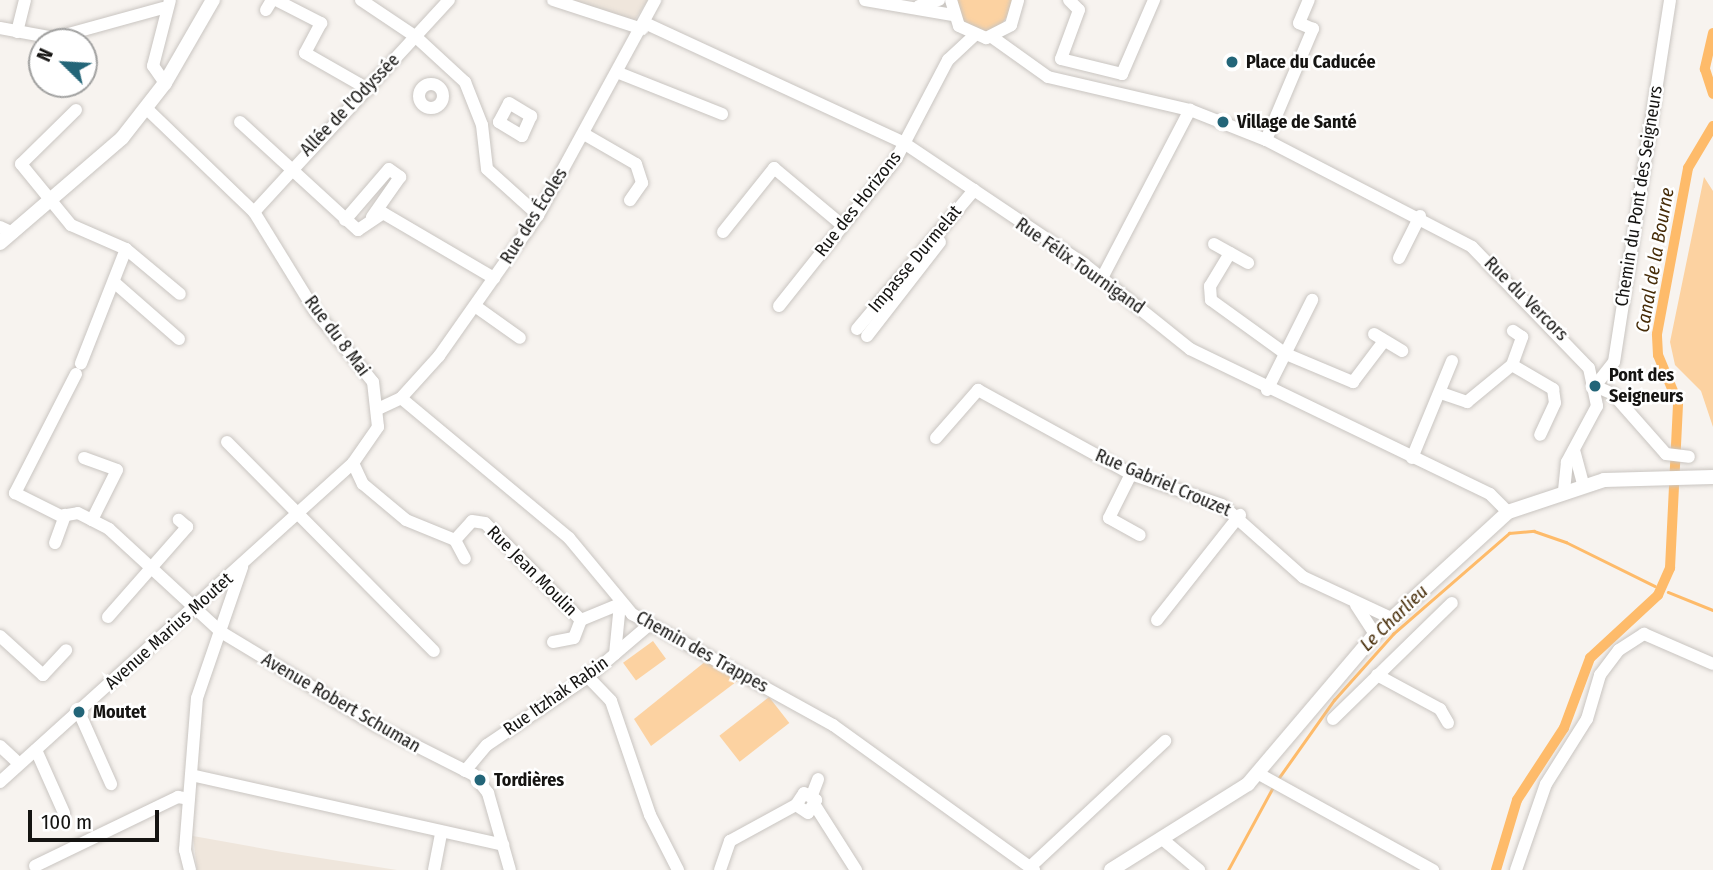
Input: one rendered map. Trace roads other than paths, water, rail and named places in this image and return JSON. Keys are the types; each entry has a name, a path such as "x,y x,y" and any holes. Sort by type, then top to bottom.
{"main road":[{"path":"0,243 7,230 51,203 147,109 213,0"},
{"path":"1111,870 1259,774 1345,687 1375,634 1508,512 1583,484 1637,476 1713,477"}],"street":[{"path":"17,32 25,0"},
{"path":"361,0 416,37 454,69 482,125 487,169 538,215"},
{"path":"376,12 384,0"},
{"name":"Allée de l'Odyssée","path":"254,212 287,172 449,0"},
{"name":"Rue Félix Tournigand","path":"553,0 644,27 904,143 1102,278 1190,349 1267,390 1490,494 1508,512"},
{"name":"Rue des Écoles","path":"380,408 401,398 475,306 538,215 619,73 655,0"},
{"path":"865,0 912,8 956,21 974,36 992,37 1011,25"},
{"path":"912,8 939,0"},
{"path":"951,0 956,21"},
{"path":"1018,0 1011,25 1023,62"},
{"path":"1069,0 1079,10 1061,59 1092,69 1122,74 1154,0"},
{"path":"1266,140 1313,29 1299,23 1309,0"},
{"name":"Chemin du Pont des Seigneurs","path":"1595,386 1614,362 1670,0"},
{"path":"271,3 321,23 304,54 368,89"},
{"path":"0,28 62,37 166,4 153,66 165,83"},
{"name":"Rue des Horizons","path":"779,306 904,143 948,60 956,21"},
{"name":"Rue des Horizons","path":"948,60 974,36"},
{"name":"Rue du Vercors","path":"992,37 1023,62 1089,89 1191,110 1266,140 1420,216 1503,273 1578,353 1595,386"},
{"path":"439,88 454,69"},
{"path":"1089,89 1092,69"},
{"path":"619,73 722,114"},
{"name":"Rue du 8 Mai","path":"147,109 254,212 315,311 373,382 380,408"},
{"path":"76,110 21,164 71,225 126,249 180,294"},
{"path":"1102,278 1191,110"},
{"path":"240,122 287,172 358,230 383,213 494,278"},
{"path":"482,125 499,122"},
{"path":"584,134 636,164 642,183 630,200"},
{"path":"723,232 774,168 842,225"},
{"path":"345,220 389,169 400,177 366,225"},
{"name":"Impasse Durmelat","path":"862,332 976,192"},
{"path":"1399,258 1420,216"},
{"path":"1214,244 1248,263"},
{"path":"84,458 117,470 92,520 65,515 15,493 78,369 115,283 126,249"},
{"path":"1230,253 1210,286 1211,300 1286,354 1353,383 1379,338 1402,351"},
{"path":"115,283 179,339"},
{"path":"1267,390 1312,300"},
{"path":"475,306 520,338"},
{"path":"1441,393 1467,402 1512,365 1522,337 1513,331"},
{"path":"1412,458 1452,361"},
{"path":"1512,365 1553,389 1555,403 1541,435"},
{"path":"1564,489 1574,449 1594,414 1595,386 1613,394 1666,454 1689,457"},
{"name":"Rue Gabriel Crouzet","path":"936,438 978,390 1131,474 1240,515 1303,576 1356,605 1391,618"},
{"name":"Chemin des Trappes","path":"401,398 569,538 620,604 650,624 854,739 1032,869"},
{"path":"190,870 185,850 197,698 244,563 371,444 380,408"},
{"path":"227,442 434,651"},
{"path":"1574,449 1583,484"},
{"path":"353,463 363,484 406,520 455,540 465,559"},
{"path":"1131,474 1109,518 1140,535"},
{"path":"55,543 65,515"},
{"path":"1157,620 1240,515"},
{"name":"Avenue Robert Schuman","path":"92,520 153,570 221,632 377,726 465,771 488,793 503,845"},
{"path":"108,617 153,570 187,527 179,520"},
{"name":"Rue Jean Moulin","path":"455,540 472,521 485,523 581,620"},
{"name":"Avenue Marius Moutet","path":"0,782 195,610 244,563"},
{"path":"1333,719 1345,687 1377,675 1452,603"},
{"path":"552,642 574,638 581,620 620,604 615,654"},
{"name":"Rue Gabriel Crouzet","path":"1356,605 1375,634"},
{"name":"Rue Itzhak Rabin","path":"465,771 487,745 588,677 650,624"},
{"path":"1516,870 1546,785 1587,719 1600,675 1619,650 1644,634 1713,664"},
{"path":"0,636 43,675 66,650"},
{"path":"1377,675 1440,709 1448,723"},
{"path":"588,677 611,701 650,815 678,870"},
{"path":"79,712 111,784"},
{"path":"1032,869 1165,741"},
{"path":"0,746 19,764"},
{"path":"36,750 64,813"},
{"path":"1259,774 1274,786 1433,870"},
{"path":"191,775 441,834 503,845 510,870"},
{"path":"720,870 730,841 796,805 808,813 814,801 818,779"},
{"path":"35,866 178,797 188,799"},
{"path":"814,801 856,870"},
{"path":"435,870 441,834"},
{"path":"1161,838 1199,870"}],"waterway":[{"name":"Canal de la Bourne","path":"1713,33 1705,69 1713,94"},
{"name":"Canal de la Bourne","path":"1496,870 1517,800 1564,728 1590,658 1658,595 1670,568 1678,403 1658,355 1657,334 1688,168 1713,126"},
{"name":"Le Charlieu","path":"1278,779 1334,700 1393,634 1509,533 1534,531 1566,542 1655,586"},
{"name":"Le Charlieu","path":"1668,592 1713,610"},
{"name":"Le Charlieu","path":"1228,870 1273,787"}],"place":[{"name":"Place du Caducée","path":"1232,62"},
{"name":"Village de Santé","path":"1223,122"},
{"name":"Pont des Seigneurs","path":"1595,386"},
{"name":"Moutet","path":"79,712"},
{"name":"Tordières","path":"480,780"}]}
